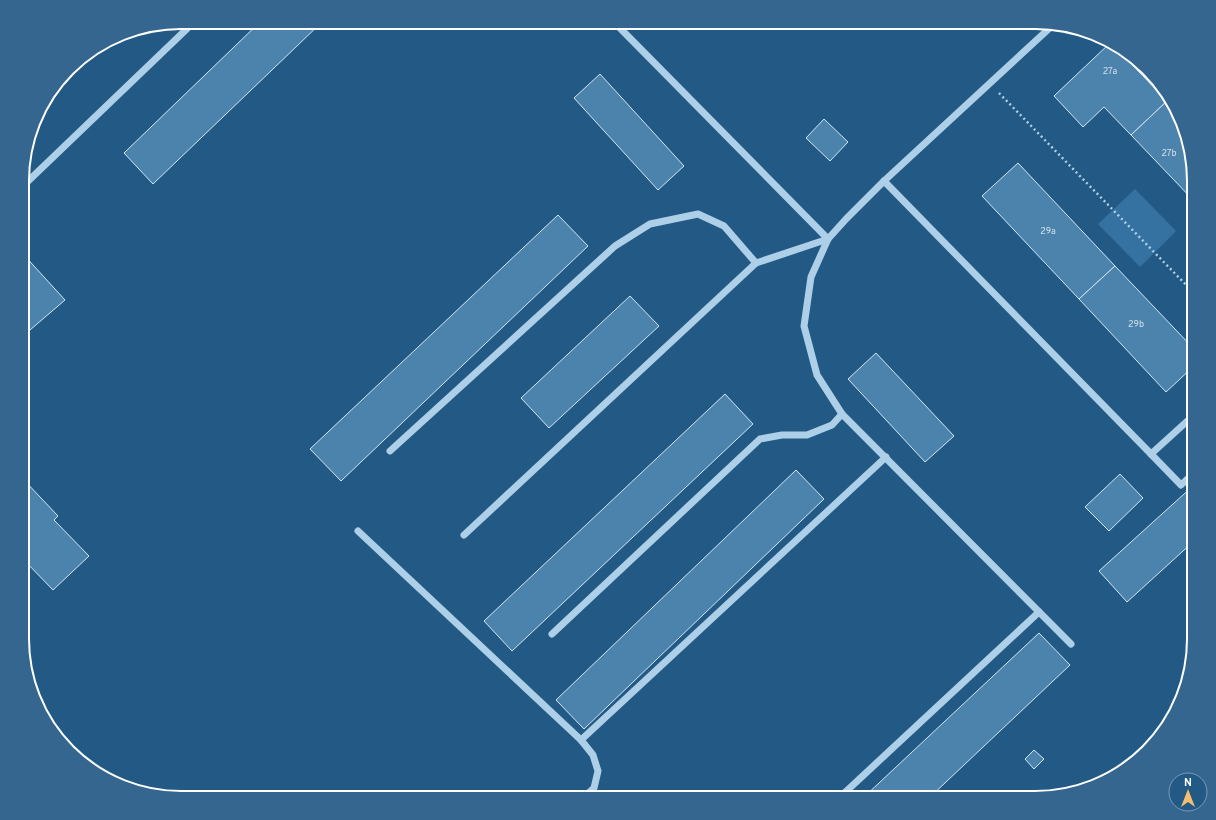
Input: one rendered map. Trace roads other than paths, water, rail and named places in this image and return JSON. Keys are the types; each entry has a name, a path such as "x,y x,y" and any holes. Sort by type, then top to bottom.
{"street":[{"path":"29,180 187,29"},
{"path":"621,29 828,239"},
{"path":"1048,29 881,184 846,218 828,239 811,277 804,326 817,375 842,414 1071,644"},
{"path":"881,184 1181,485 1187,479"},
{"path":"390,451 615,246 650,224 698,214 724,226 756,263"},
{"path":"464,535 756,263 828,239"},
{"path":"552,634 760,439 782,435 807,435 832,425 842,414"},
{"path":"1151,454 1187,421"},
{"path":"581,740 886,457"},
{"path":"358,530 581,740 593,755 598,771 594,788 590,791"},
{"path":"847,791 1039,612"}]}
